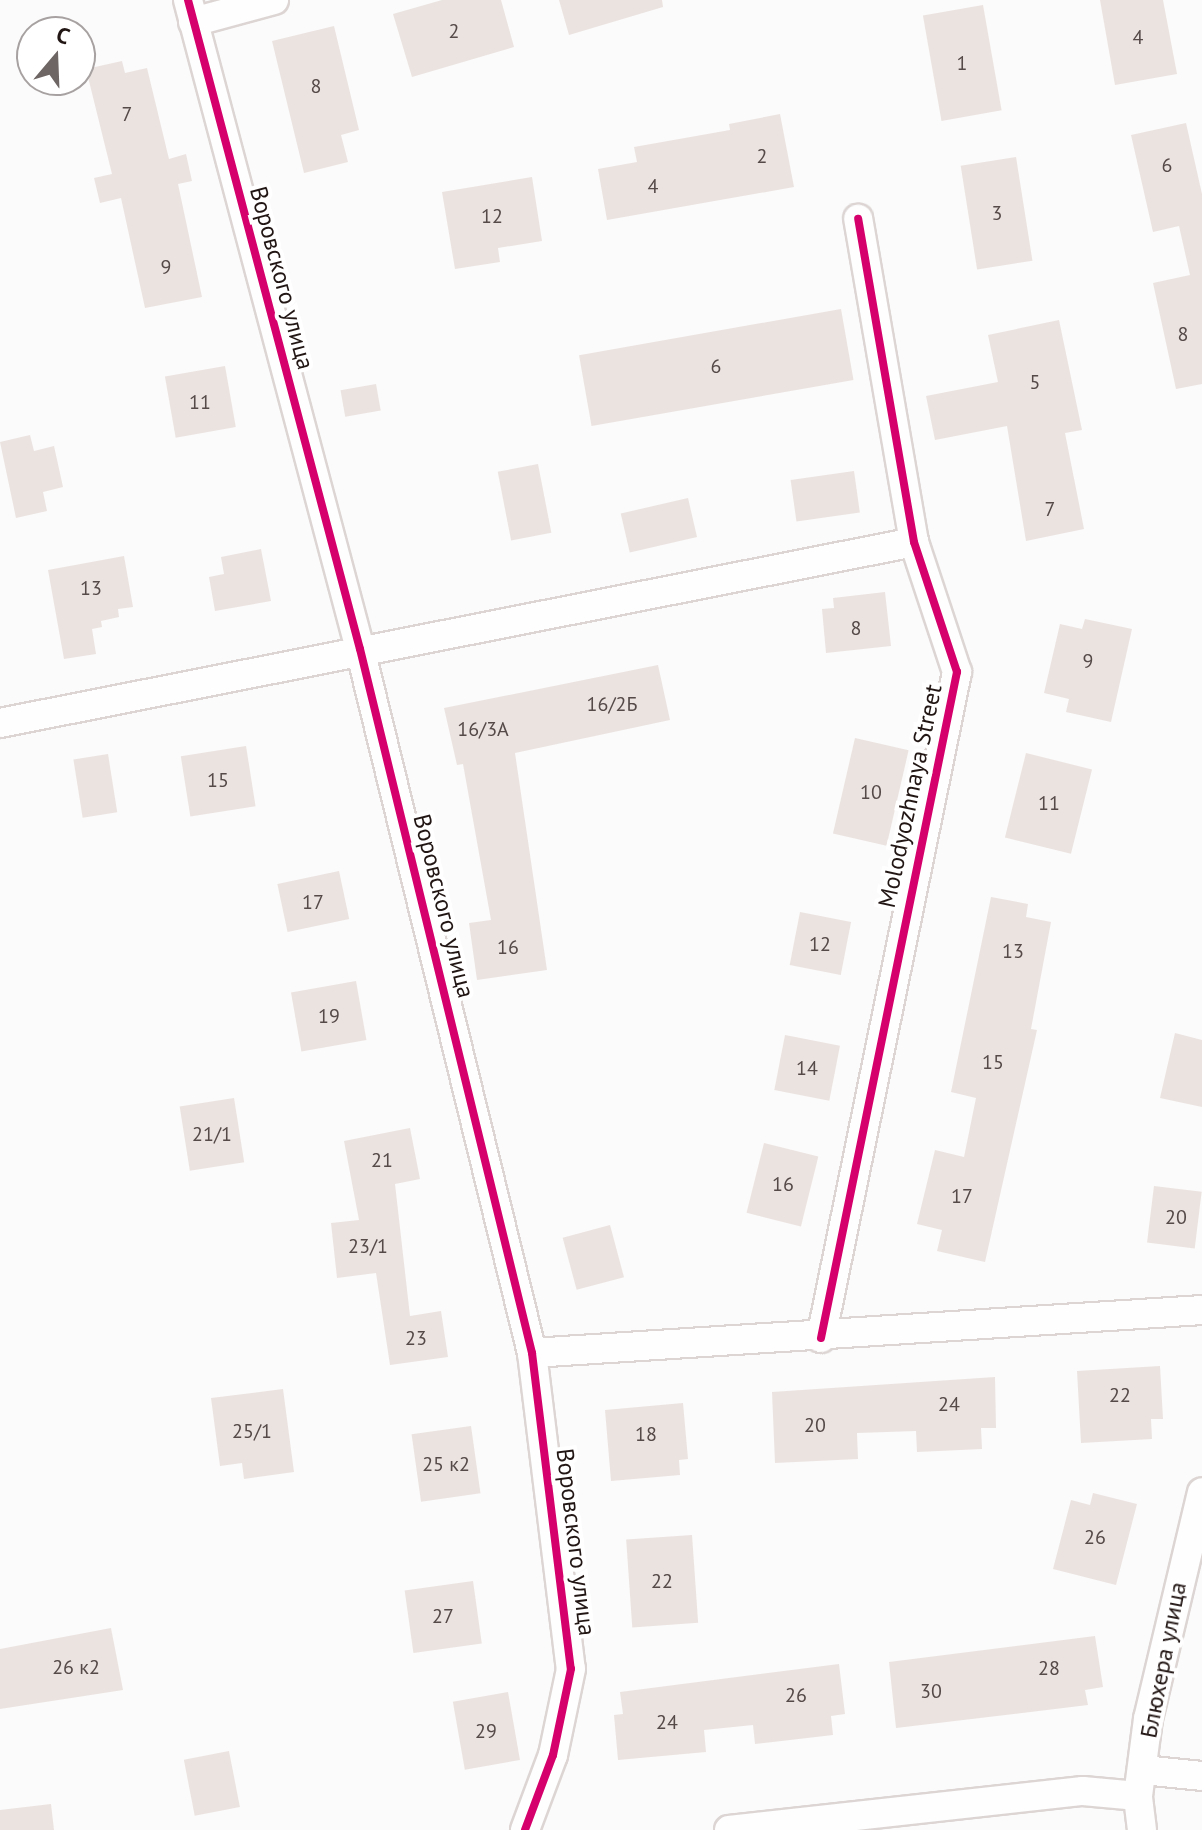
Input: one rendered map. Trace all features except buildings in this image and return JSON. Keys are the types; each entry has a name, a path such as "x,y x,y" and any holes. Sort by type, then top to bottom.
{"street":[{"path":"190,11 274,0"},
{"name":"Воровского улица","path":"190,11 360,649 532,1353 571,1669 553,1755 525,1830"},
{"name":"Molodyozhnaya Street","path":"821,1338 957,672 914,542 858,219"},
{"path":"0,723 360,649 914,542"},
{"path":"532,1353 821,1338 1202,1310"},
{"name":"Блюхера улица","path":"1142,1830 1140,1783 1178,1577 1202,1492"},
{"path":"729,1830 1202,1776"}],"cycle path":[{"path":"188,0 360,649 532,1353 571,1669 553,1755 525,1830"},
{"path":"821,1338 957,672 914,542 858,219"}]}
